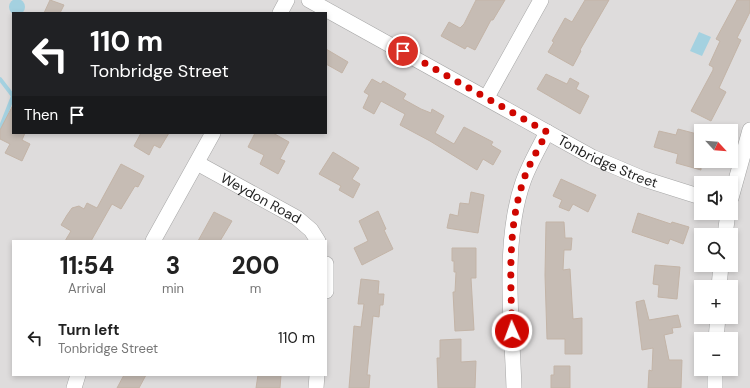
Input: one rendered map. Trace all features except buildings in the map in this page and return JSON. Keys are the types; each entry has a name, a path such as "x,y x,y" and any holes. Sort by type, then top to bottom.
{"street":[{"path":"281,12 287,0"},
{"name":"Tonbridge Street","path":"310,0 487,97 592,157 644,179 694,195"},
{"path":"487,97 541,0"},
{"path":"737,176 750,130"},
{"path":"514,388 510,274 513,222 523,181 547,132"},
{"path":"154,240 212,134"},
{"name":"Weydon Road","path":"197,163 296,218 311,230 317,240"},
{"path":"74,388 78,376"},
{"path":"316,388 317,376"},
{"path":"715,376 715,388"}],"shaded area":[{"path":"0,0 750,0 750,388 0,388"}],"water":[{"path":"14,-1 20,-1 25,4 24,12 12,12 12,14 9,10 9,4"},
{"path":"699,32 711,37 702,56 690,51"}],"waterway":[{"path":"0,79 12,95"},
{"path":"0,129 12,99"}],"route":[{"path":"403,51 547,132 523,181 513,222 510,274 512,331"}]}
